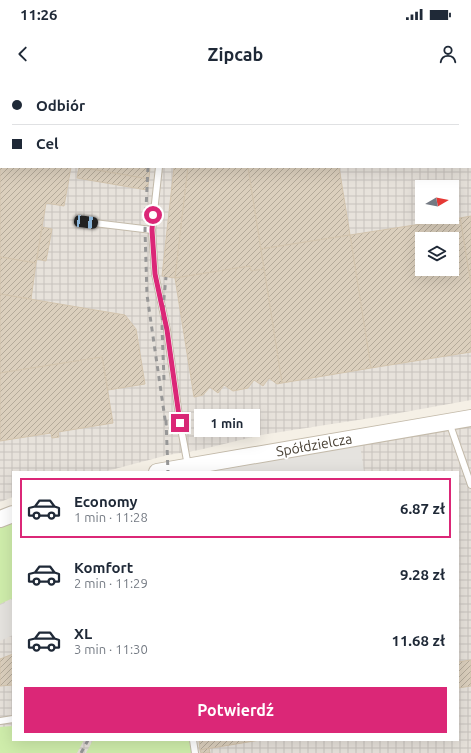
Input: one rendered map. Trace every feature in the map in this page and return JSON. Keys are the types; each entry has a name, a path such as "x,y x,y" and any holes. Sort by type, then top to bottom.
{"street":[{"name":"Spółdzielcza","path":"162,471 471,418"},
{"path":"0,519 12,514"}],"lane":[{"path":"158,168 152,230 155,274 167,330 180,423 188,466"},
{"path":"86,222 152,230"},
{"path":"449,422 471,485"},
{"path":"0,721 12,719"},
{"path":"193,741 195,753"}],"shaded area":[{"path":"0,168 471,168 471,400 377,417 261,435 199,450 168,455 107,471 12,471 12,497 0,502"},
{"path":"471,418 471,753 0,753 0,519 12,514 12,741 459,741 459,471 163,471"},
{"path":"360,444 364,471 191,471"},
{"path":"12,599 12,635 0,641 0,605"}],"green space":[{"path":"12,516 12,598 0,604 0,523"},
{"path":"12,726 12,741 83,741 77,753 0,753 0,727"},
{"path":"92,741 190,741 192,753 86,753"}],"building":[{"path":"0,168 71,168 64,206 46,203 36,263 0,257"},
{"path":"79,168 85,168 149,179 147,190 77,178"},
{"path":"85,168 150,168 149,179"},
{"path":"174,168 188,168 175,278 162,276"},
{"path":"188,168 248,168 264,269 251,271 250,266 175,278"},
{"path":"248,168 339,168 350,235 261,249"},
{"path":"471,216 471,284 460,218"},
{"path":"460,218 471,285 471,352 371,368 350,235 421,224 459,224"},
{"path":"42,227 52,229 46,261 37,259"},
{"path":"350,235 371,368 282,383 261,249"},
{"path":"0,257 36,263 31,299 0,294"},
{"path":"250,266 251,271 264,269 282,383 277,384 269,378 263,386 254,380 248,388 233,391 224,385 218,393 210,387 203,395 194,397 175,278"},
{"path":"0,294 125,315 136,329 145,384 108,390 102,357 0,373"},
{"path":"102,357 113,423 58,432 59,437 52,438 51,433 0,441 0,373"},
{"path":"12,654 12,685 0,686 0,659"},
{"path":"471,660 471,686 459,688 459,662"},
{"path":"199,741 254,741 200,750"},
{"path":"209,748 210,753 201,753 200,750"}],"railway":[{"path":"148,168 145,230 147,295 166,426"},
{"path":"164,380 162,327 166,277"},
{"path":"166,420 168,471"},
{"path":"81,753 87,741"}],"route":[{"path":"153,215 152,230 155,274 167,330 180,423"}]}
